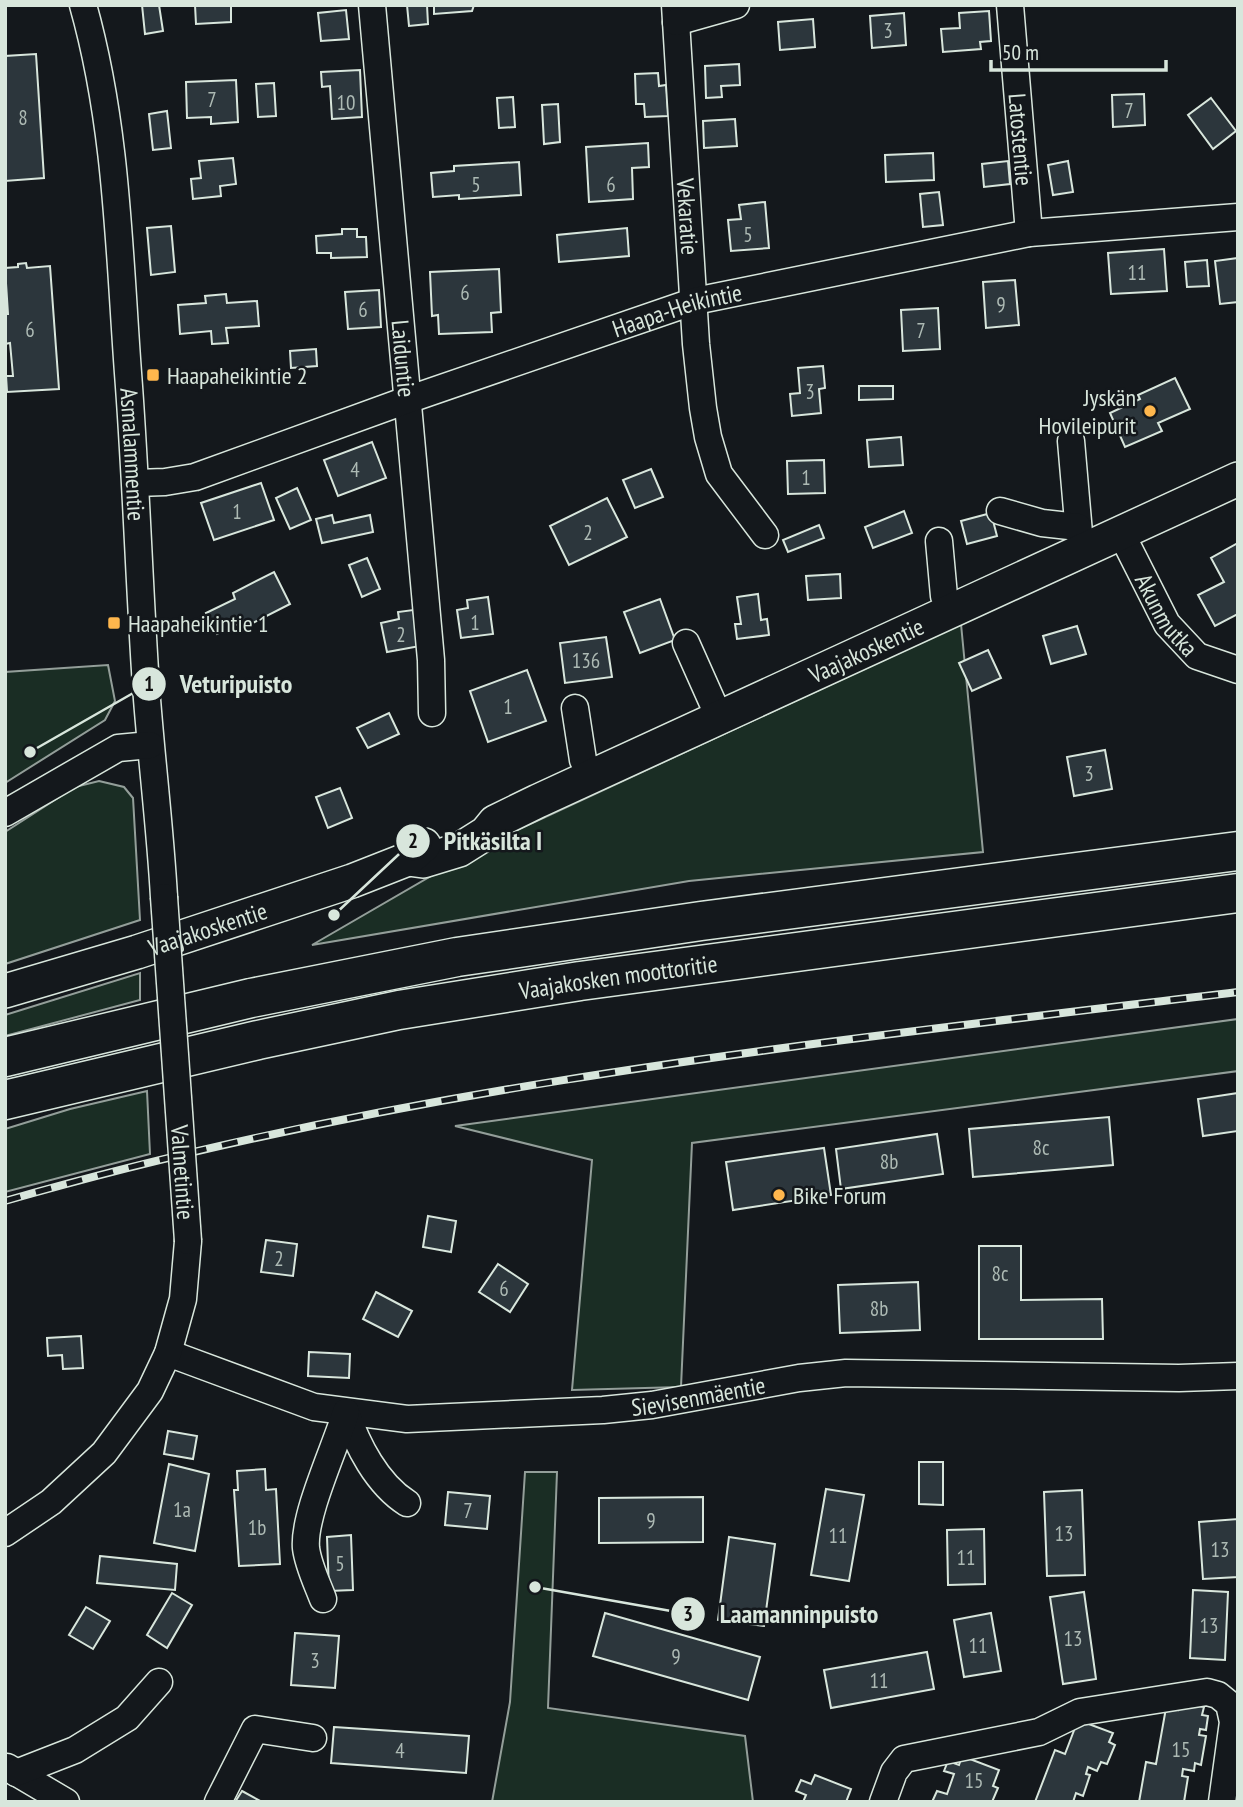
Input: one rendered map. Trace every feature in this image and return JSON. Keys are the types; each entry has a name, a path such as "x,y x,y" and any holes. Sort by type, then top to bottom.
{"highway":[{"name":"Vaajakosken moottoritie","path":"5,1057 251,998 457,957 701,921 1238,851"},
{"name":"Vaajakosken moottoritie","path":"5,1100 258,1040 399,1010 580,981 1238,893"}],"main road":[{"name":"Vaajakoskentie","path":"5,992 137,952 352,881 408,859 423,861 459,850 486,833 495,822 951,609 1082,538 1121,533 1238,479"}],"street":[{"name":"Asmalammentie","path":"83,5 96,53 110,136 136,483 150,745"},
{"name":"Laiduntie","path":"372,5 429,647 432,713"},
{"path":"676,13 736,5"},
{"name":"Latostentie","path":"1010,5 1029,233"},
{"name":"Vekaratie","path":"676,13 703,408 719,474 765,535"},
{"name":"Haapa-Heikintie","path":"136,483 195,477 407,400 695,301 1029,233 1238,217"},
{"path":"1000,511 1082,538 1071,441"},
{"name":"Akunmutka","path":"1121,533 1167,625 1197,656 1238,670"},
{"path":"939,541 944,596 951,609"},
{"path":"686,643 719,717"},
{"path":"575,708 583,760 591,776"},
{"path":"5,813 118,748 150,745"},
{"name":"Valmetintie","path":"5,1533 51,1502 104,1452 150,1391 169,1353 183,1299 188,1241 160,825 150,745"},
{"name":"Sievisenmäentie","path":"169,1353 314,1407 407,1419 603,1410 652,1405 799,1378 846,1373 1179,1378 1238,1376"},
{"path":"346,1412 368,1459 394,1495 407,1503"},
{"path":"323,1600 310,1563 306,1535 346,1412"},
{"path":"11,1770 75,1750 127,1718 159,1682"},
{"path":"883,1802 894,1772 904,1759 1039,1732 1080,1712 1207,1692 1218,1695 1229,1704 1233,1722 1222,1802"},
{"path":"218,1802 256,1729 313,1738"},
{"path":"11,1770 66,1802"}],"green space":[{"path":"961,624 983,852 689,881 312,945 483,846"},
{"path":"108,665 115,701 105,720 5,783 5,672"},
{"path":"99,781 124,787 133,798 140,920 5,964 5,832 75,787"},
{"path":"140,973 140,1000 5,1036 5,1015"},
{"path":"1238,1019 1238,1071 692,1143 681,1387 572,1390 592,1160 455,1126"},
{"path":"147,1091 150,1154 5,1192 5,1129 70,1109"},
{"path":"525,1472 557,1472 548,1708 745,1736 753,1802 492,1802 510,1702"}],"building":[{"path":"142,5 159,5 163,31 145,34"},
{"path":"195,5 231,5 231,22 196,24"},
{"path":"407,5 427,5 428,24 409,26"},
{"path":"434,5 474,5 472,11 434,14"},
{"path":"346,10 349,39 321,41 318,13"},
{"path":"989,11 991,41 980,42 981,49 943,52 941,29 960,28 959,13"},
{"path":"904,13 906,45 872,48 870,16"},
{"path":"813,19 815,47 780,50 778,22"},
{"path":"36,54 44,178 5,181 5,56"},
{"path":"739,64 740,85 721,86 722,97 706,98 705,66"},
{"path":"360,70 362,117 332,119 330,86 322,87 321,72"},
{"path":"658,73 659,86 666,85 668,116 645,117 644,104 636,104 635,74"},
{"path":"236,80 238,122 211,124 211,117 187,118 186,82"},
{"path":"274,83 276,116 258,117 256,84"},
{"path":"1144,94 1145,125 1113,127 1112,95"},
{"path":"513,97 515,127 499,128 497,98"},
{"path":"1211,98 1236,131 1213,149 1188,115"},
{"path":"558,104 560,142 544,144 542,105"},
{"path":"167,111 171,148 153,150 149,114"},
{"path":"735,119 737,146 704,148 703,121"},
{"path":"648,143 649,167 632,168 633,199 589,202 586,147"},
{"path":"933,153 934,180 886,182 885,155"},
{"path":"233,158 236,184 220,186 221,196 193,199 191,179 201,178 199,161"},
{"path":"1008,161 1010,184 984,187 982,164"},
{"path":"1068,161 1073,192 1053,195 1048,165"},
{"path":"519,162 521,195 459,199 459,195 433,197 431,173 454,171 454,166"},
{"path":"939,192 943,225 923,227 920,194"},
{"path":"765,202 769,248 731,251 728,220 741,219 739,205"},
{"path":"171,226 175,272 151,275 147,228"},
{"path":"627,228 629,256 559,262 557,235"},
{"path":"342,229 357,229 357,237 366,237 367,257 331,258 331,253 317,253 316,236 342,234"},
{"path":"1164,249 1167,291 1111,294 1108,253"},
{"path":"1238,258 1238,302 1220,304 1215,261"},
{"path":"1207,260 1209,286 1187,287 1185,262"},
{"path":"26,263 27,268 50,266 59,389 7,392 6,376 13,376 10,343 5,344 5,314 8,314 5,268"},
{"path":"499,269 501,312 491,313 492,332 439,334 438,315 432,316 430,272"},
{"path":"1015,280 1019,325 986,328 983,282"},
{"path":"379,290 381,327 348,329 345,292"},
{"path":"226,294 227,303 257,301 259,326 226,328 228,343 212,344 211,331 180,334 178,305 206,303 205,296"},
{"path":"938,308 940,349 903,351 901,310"},
{"path":"316,349 317,366 291,368 290,351"},
{"path":"823,366 825,388 819,389 821,413 792,416 790,394 800,393 798,368"},
{"name":"Jyskän Hovileipurit","path":"1175,378 1190,409 1158,423 1162,431 1125,447 1110,413 1140,399 1138,395"},
{"path":"859,386 893,386 893,399 859,400"},
{"path":"901,437 903,465 869,467 867,440"},
{"path":"372,442 386,478 338,496 324,460"},
{"path":"824,460 825,493 788,494 787,461"},
{"path":"651,469 663,497 635,508 623,480"},
{"path":"261,483 274,520 214,540 201,503"},
{"path":"297,488 311,520 290,529 276,498"},
{"path":"607,498 627,537 569,565 550,526"},
{"path":"904,511 912,533 873,548 865,527"},
{"path":"991,513 997,536 967,544 961,521"},
{"path":"332,515 334,523 370,515 373,532 322,543 316,519"},
{"path":"819,525 824,538 788,552 783,540"},
{"path":"1238,543 1238,614 1215,626 1198,595 1224,582 1211,558"},
{"path":"367,558 380,589 362,597 349,565"},
{"path":"274,572 290,604 247,626 244,621 217,634 206,613 235,599 233,593"},
{"path":"840,574 841,598 808,600 806,576"},
{"path":"758,594 761,620 767,619 769,635 737,639 735,624 741,624 737,597"},
{"path":"488,597 493,634 461,638 457,610 468,608 467,600"},
{"path":"660,599 675,640 640,653 624,612"},
{"path":"413,610 420,646 387,652 381,623 399,619 398,612"},
{"path":"1077,626 1086,654 1051,664 1043,636"},
{"path":"606,637 612,677 565,683 560,643"},
{"path":"988,650 1001,678 972,691 959,663"},
{"path":"527,670 546,721 488,742 470,691"},
{"path":"389,713 399,734 368,748 357,728"},
{"path":"1105,750 1112,789 1074,796 1067,757"},
{"path":"340,788 352,818 328,828 316,797"},
{"path":"1238,1093 1238,1131 1203,1136 1198,1099"},
{"path":"1109,1117 1113,1165 973,1177 969,1129"},
{"path":"937,1134 943,1174 841,1189 836,1149"},
{"path":"824,1148 831,1195 733,1210 726,1162"},
{"path":"428,1216 456,1221 451,1252 423,1247"},
{"path":"266,1240 297,1244 293,1276 261,1272"},
{"path":"979,1246 1021,1246 1021,1300 1102,1299 1103,1339 979,1339"},
{"path":"498,1264 528,1284 510,1312 479,1292"},
{"path":"918,1282 920,1330 840,1333 838,1285"},
{"path":"376,1292 412,1311 398,1337 363,1319"},
{"path":"81,1336 83,1368 63,1369 62,1355 48,1356 47,1338"},
{"path":"309,1352 350,1354 349,1378 308,1376"},
{"path":"168,1431 197,1436 193,1459 164,1454"},
{"path":"919,1462 943,1462 943,1505 919,1504"},
{"path":"169,1464 209,1474 195,1551 154,1543"},
{"path":"265,1469 266,1490 276,1489 280,1564 239,1566 234,1490 238,1490 237,1471"},
{"path":"826,1489 864,1495 849,1581 811,1575"},
{"path":"1082,1490 1085,1575 1047,1576 1044,1492"},
{"path":"448,1492 490,1496 487,1529 445,1525"},
{"path":"703,1497 703,1542 599,1543 599,1498"},
{"path":"1238,1519 1238,1577 1203,1579 1199,1522"},
{"path":"984,1529 985,1584 948,1585 947,1530"},
{"path":"351,1535 353,1590 329,1591 327,1537"},
{"path":"729,1537 775,1544 764,1626 718,1620"},
{"path":"100,1556 177,1564 175,1590 97,1583"},
{"path":"1193,1590 1228,1592 1225,1660 1190,1658"},
{"path":"1084,1592 1096,1679 1063,1684 1050,1597"},
{"path":"172,1593 192,1605 167,1648 147,1635"},
{"path":"86,1607 110,1621 93,1649 69,1635"},
{"path":"605,1613 760,1657 748,1700 593,1656"},
{"path":"991,1613 1001,1671 964,1677 954,1620"},
{"path":"295,1633 339,1636 335,1688 291,1685"},
{"path":"927,1652 934,1689 831,1708 824,1670"},
{"path":"1179,1702 1204,1707 1202,1715 1208,1716 1206,1730 1200,1729 1199,1735 1206,1736 1201,1765 1195,1763 1194,1771 1183,1769 1182,1776 1188,1777 1184,1802 1139,1802 1146,1762 1156,1764 1166,1708 1178,1710"},
{"path":"1078,1720 1113,1733 1109,1742 1115,1745 1107,1764 1101,1762 1097,1771 1088,1767 1086,1774 1090,1775 1083,1796 1076,1793 1073,1802 1035,1802 1055,1750 1065,1754"},
{"path":"334,1727 469,1736 466,1773 331,1763"},
{"path":"962,1756 999,1770 993,1786 998,1788 992,1802 932,1802 937,1791 947,1794 954,1774 944,1771 948,1761 959,1765"},
{"path":"815,1775 851,1789 846,1802 803,1802 806,1795 796,1791 801,1780 811,1784"},
{"path":"242,1791 262,1802 235,1802"}],"railway":[{"path":"5,1201 156,1161 309,1126 463,1097 772,1050 1238,992"}],"place":[{"name":"Haapaheikintie 2","path":"153,375"},
{"name":"Jyskän Hovileipurit","path":"1150,411"},
{"name":"Haapaheikintie 1","path":"114,623"},
{"name":"Veturipuisto","path":"30,752"},
{"name":"Pitkäsilta I","path":"334,915"},
{"name":"Bike Forum","path":"779,1195"},
{"name":"Laamanninpuisto","path":"535,1587"}]}
